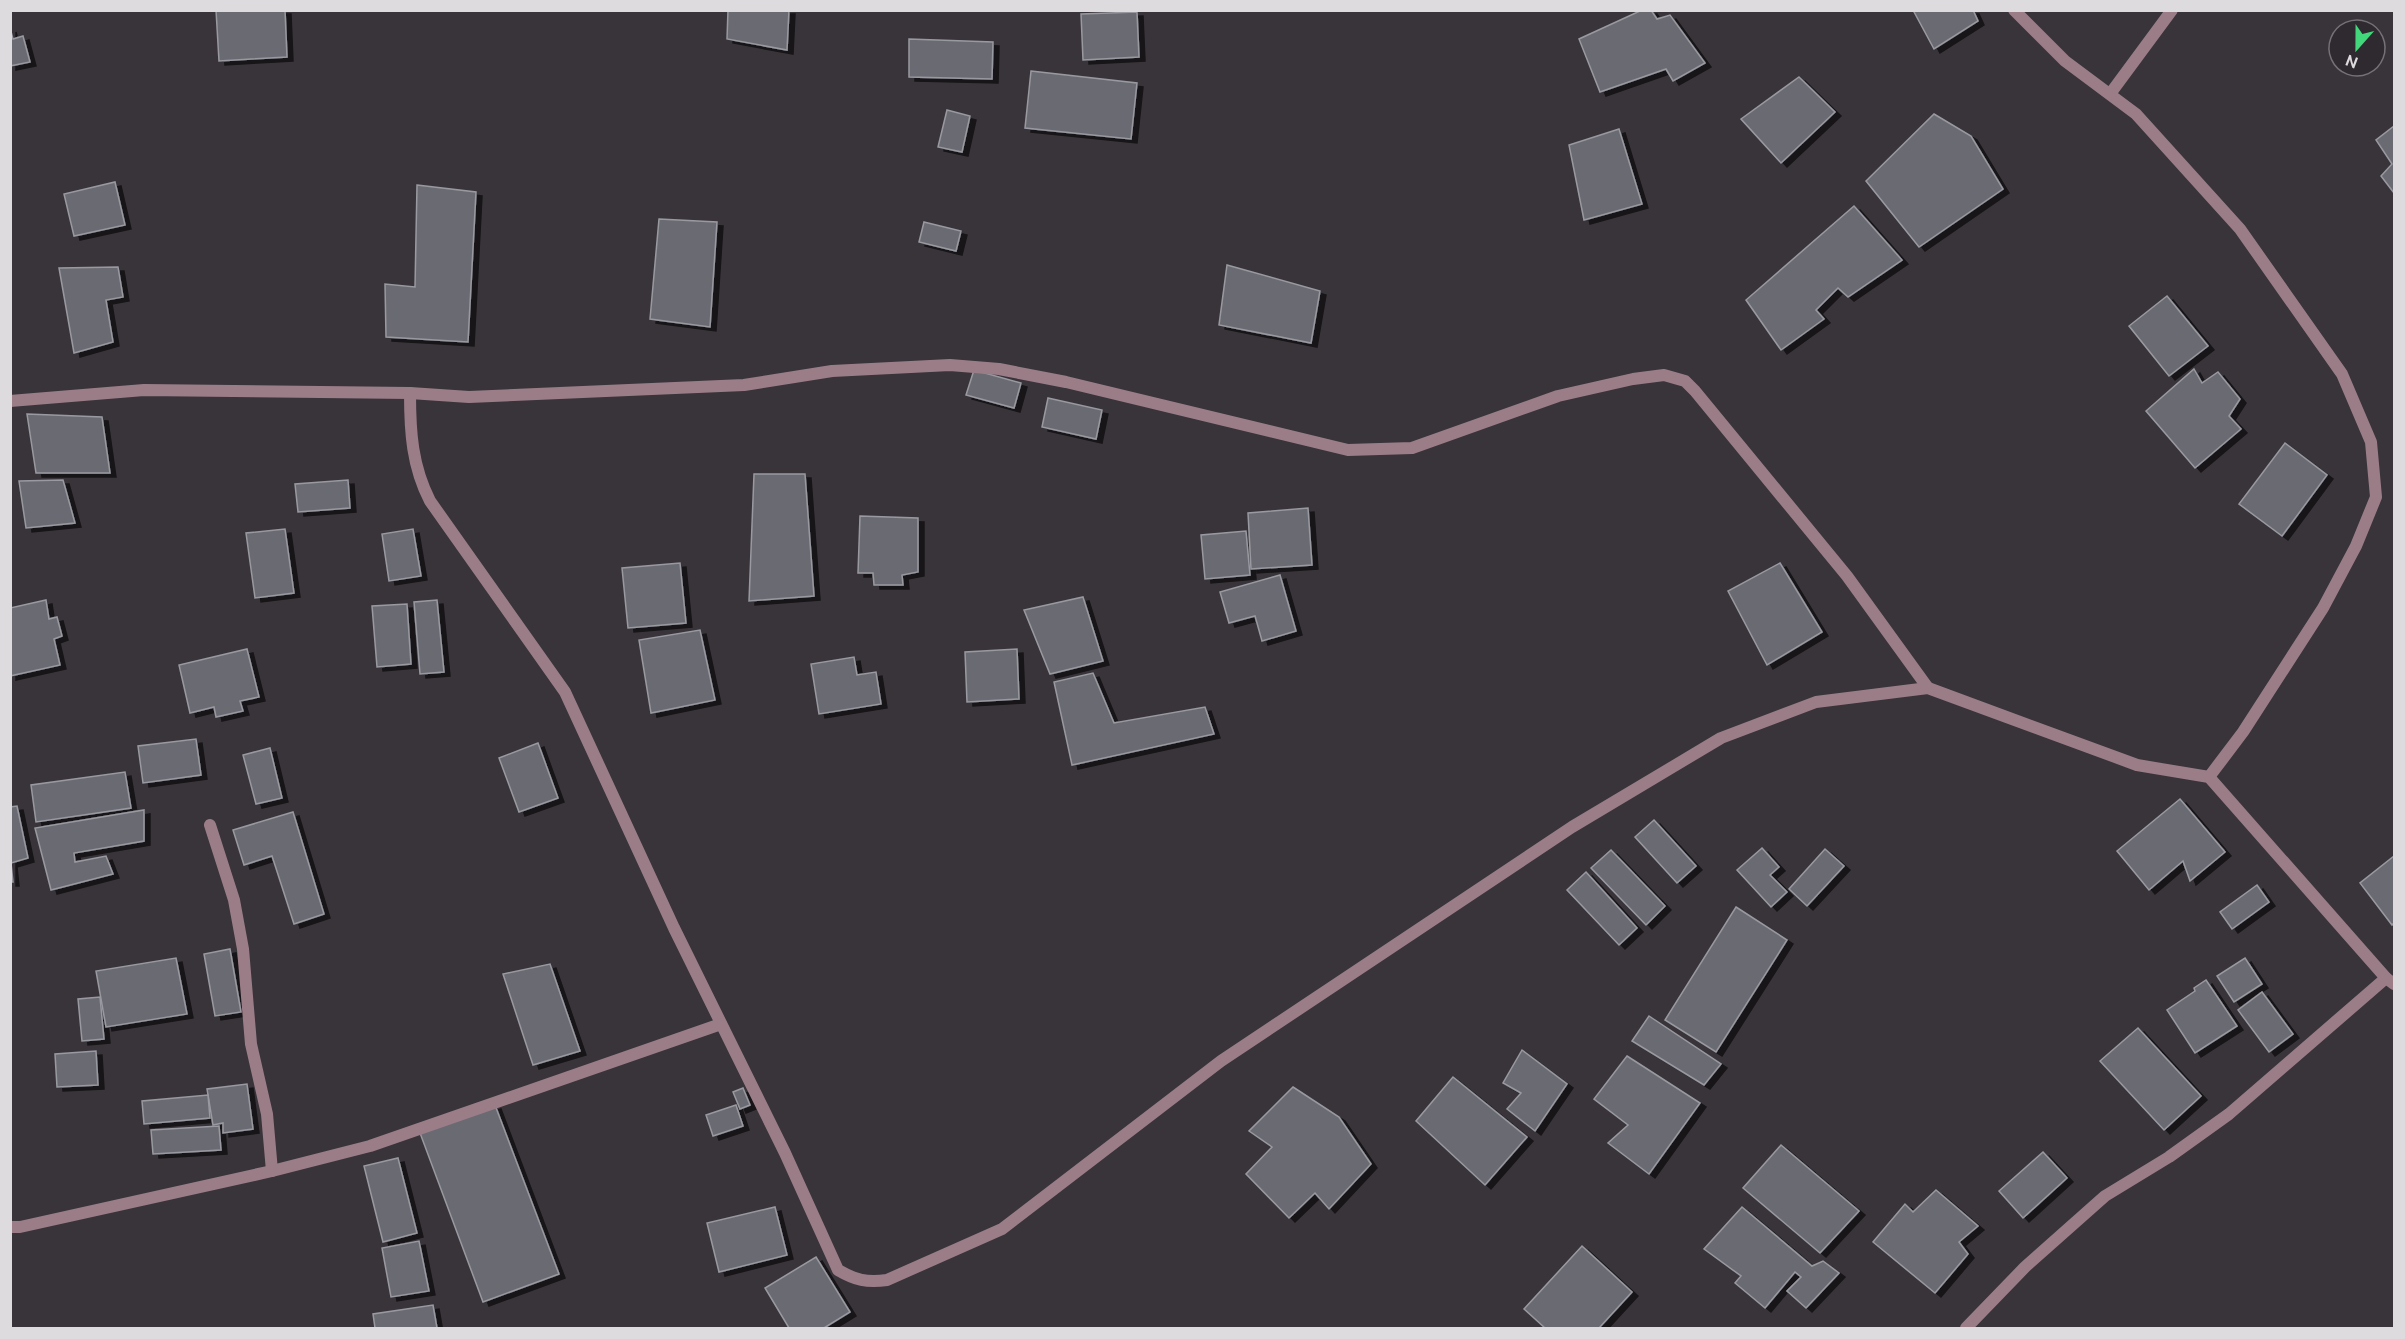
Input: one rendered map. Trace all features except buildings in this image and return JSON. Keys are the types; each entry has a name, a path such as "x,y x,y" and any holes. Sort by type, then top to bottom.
{"street":[{"path":"2014,10 2065,61 2136,114 2240,229 2342,374 2371,442 2376,497 2356,546 2323,608 2243,732 2209,777"},
{"path":"2110,94 2172,10"},
{"path":"10,401 144,390 410,393 469,397 744,385 832,371 950,365 999,369 1066,382 1348,450 1376,451 1412,448 1558,396 1633,379 1670,376 1685,381 1695,391 1847,576 1928,688"},
{"path":"410,393 411,440 418,477 430,501 565,692 721,1024 785,1153 838,1270 856,1280 870,1283 887,1280 1002,1229 1221,1061 1572,827 1721,738 1816,702 1928,688 1993,710 2065,741 2137,765 2209,777 2390,981 2229,1114 2169,1157 2105,1196 2025,1267 1966,1329"},
{"path":"210,825 234,900 243,949 251,1044 267,1114 272,1171"},
{"path":"10,1227 21,1227 272,1171 393,1138 721,1024"}]}
